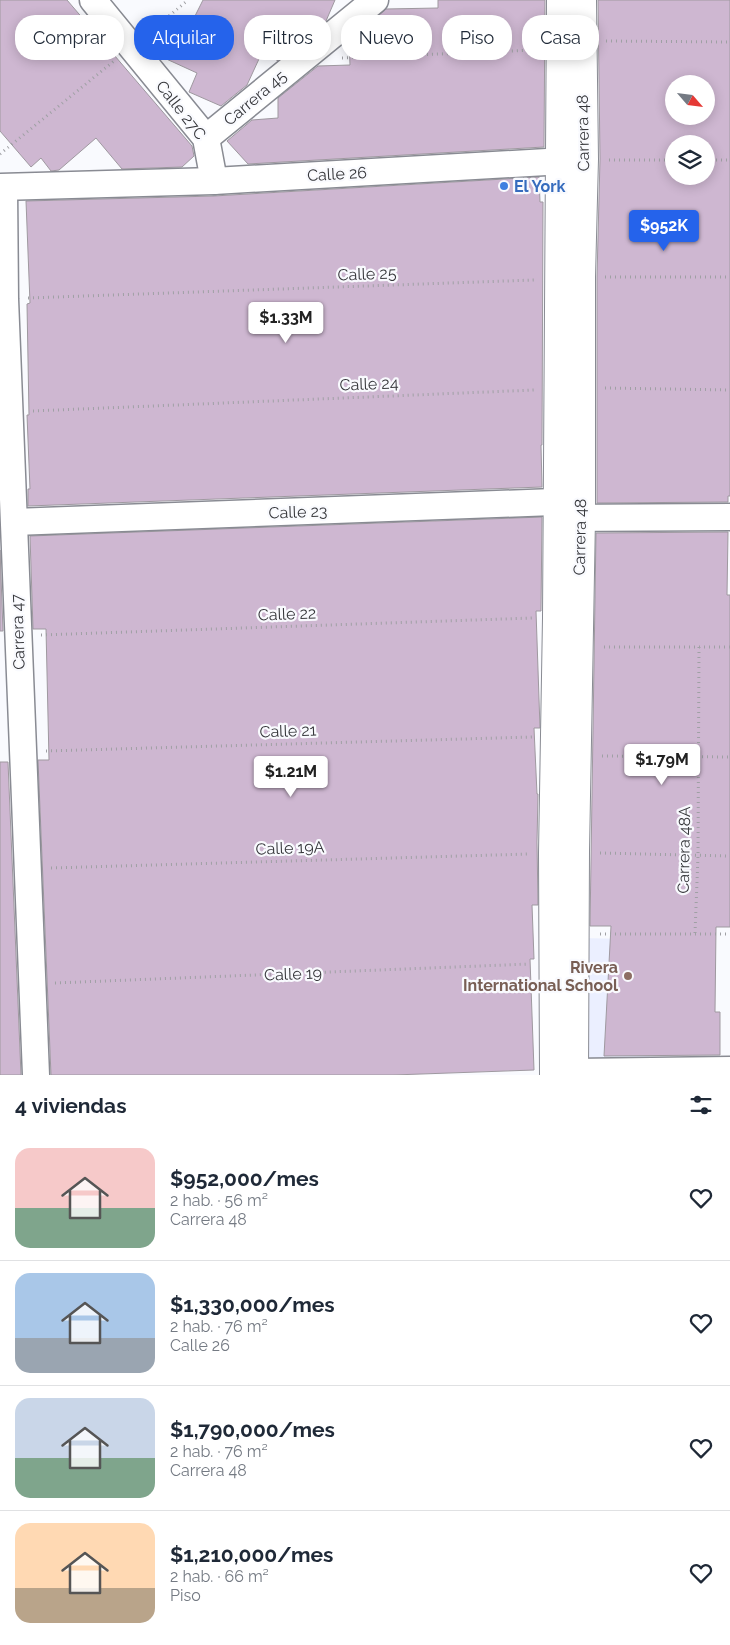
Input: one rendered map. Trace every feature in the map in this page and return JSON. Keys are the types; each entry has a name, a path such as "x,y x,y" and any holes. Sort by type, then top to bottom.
{"street":[{"name":"Calle 27C","path":"93,0 206,138 214,181"},
{"name":"Carrera 45","path":"206,138 374,0"},
{"name":"Carrera 48","path":"561,0 564,15"},
{"name":"Carrera 48","path":"578,15 582,0"},
{"name":"Carrera 48","path":"567,1074 554,964 564,853 576,756 578,647 569,510 570,278 573,160 571,60"},
{"name":"Calle 26","path":"2,188 214,181 573,160"},
{"name":"Carrera 47","path":"2,188 36,1075"},
{"name":"Carrera 48","path":"567,1074 574,934 564,853 555,736 557,618 569,510"},
{"name":"Calle 23","path":"14,522 569,510 730,517"},
{"path":"567,1074 730,1070"}],"path":[{"path":"0,154 188,0"},
{"path":"599,44 730,42"},
{"path":"432,53 522,48"},
{"path":"573,160 665,160"},
{"path":"715,160 730,160"},
{"name":"Calle 25","path":"5,299 570,278 730,277"},
{"name":"Calle 24","path":"10,412 569,389 730,390"},
{"name":"Calle 22","path":"18,636 504,618 557,618"},
{"path":"578,647 730,648"},
{"name":"Carrera 48A","path":"695,933 698,856 699,647"},
{"name":"Calle 21","path":"23,752 555,736"},
{"path":"576,756 730,756"},
{"name":"Calle 19A","path":"28,869 564,853 730,856"},
{"path":"574,934 730,934"},
{"name":"Calle 19","path":"32,984 554,964"}],"shaded area":[{"name":"Rivera International School","path":"580,938 676,940 649,1012 650,1062 582,1064"}],"building":[{"path":"0,0 67,0 80,15 15,15 15,60 118,60 192,146 194,156 182,167 122,169 96,138 59,170 51,171 41,158 31,167 0,131"},
{"path":"203,0 335,0 329,15 244,15 244,60 259,60 247,85 221,106 189,92 197,73 169,60 234,60 234,15 196,15"},
{"path":"438,0 545,0 545,15 522,15 522,60 545,60 544,147 248,164 227,141 252,120 278,118 278,98 318,66 350,65 350,60 432,60 432,15 379,15 386,9 438,8"},
{"path":"598,0 730,0 730,496 728,496 728,502 597,503 597,277 600,159"},
{"path":"539,177 540,202 543,202 542,487 28,506 28,489 30,489 27,415 29,415 27,304 30,303 26,201 214,196"},
{"path":"542,517 541,611 536,611 540,728 534,728 538,794 538,905 532,905 534,959 530,959 534,1070 393,1075 51,1075 38,760 49,760 46,629 33,629 30,536"},
{"path":"728,532 727,595 730,595 730,927 716,927 715,1012 720,1012 720,1055 604,1056 611,926 590,926 596,533"},
{"path":"0,550 3,631 0,631"},
{"path":"0,762 8,762 21,1075 0,1075"}],"place":[{"name":"El York","path":"504,186"},
{"name":"Rivera International School","path":"628,976"}]}
